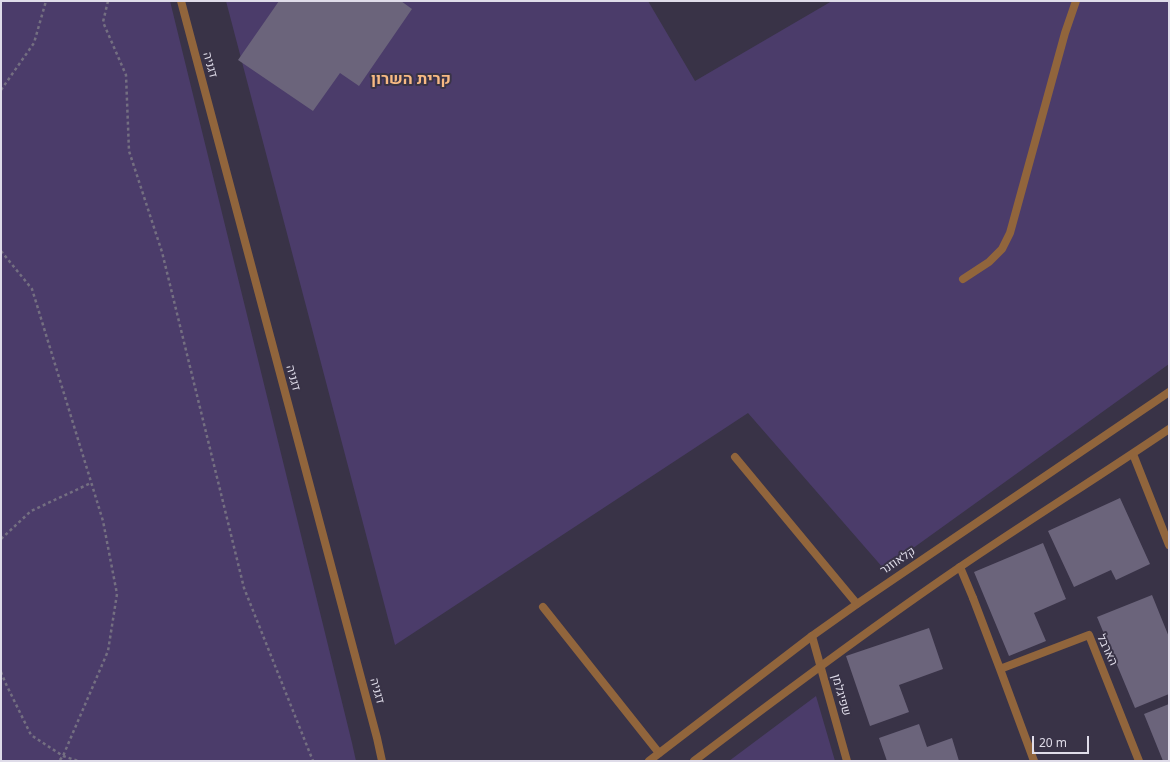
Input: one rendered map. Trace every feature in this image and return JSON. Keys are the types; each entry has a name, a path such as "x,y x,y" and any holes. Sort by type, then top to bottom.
{"street":[{"name":"דגניה","path":"181,1 382,761"},
{"path":"963,279 989,262 1002,249 1010,233 1065,33 1076,1"},
{"name":"קלאוזנר","path":"649,761 856,604 1169,392"},
{"path":"694,761 820,665 960,567 1169,429"},
{"path":"1133,454 1169,546"},
{"path":"735,457 856,604"},
{"path":"960,567 1034,761"},
{"path":"543,607 659,754"},
{"name":"הארבל","path":"1000,669 1089,635 1139,761"},
{"name":"שפיגלמן","path":"812,636 847,761"}],"path":[{"path":"1,90 34,43 46,1"},
{"path":"108,1 103,22 126,75 128,151 162,252 244,588 313,761"},
{"path":"1,251 32,289 103,521 117,594 108,651 63,756 59,761"},
{"path":"1,539 31,511 92,483"},
{"path":"1,672 31,735 63,756 78,761"}],"shaded area":[{"path":"1,1 170,1 356,761 1,761"},
{"path":"226,1 648,1 695,81 832,1 1169,1 1169,364 884,569 748,413 395,645"},
{"path":"816,696 835,761 729,761"}],"building":[{"path":"279,1 401,1 412,9 359,86 340,73 313,111 238,60"},
{"path":"1120,498 1150,564 1116,580 1111,570 1074,587 1048,531"},
{"path":"1043,543 1066,599 1034,613 1046,641 1009,656 974,572"},
{"path":"1152,595 1169,637 1169,694 1135,708 1097,617"},
{"path":"929,628 943,669 899,685 909,712 870,726 846,656"},
{"path":"1169,704 1169,761 1163,761 1144,714"},
{"path":"919,724 927,747 952,738 959,761 887,761 879,738"}],"district":[{"name":"קרית השרון","path":"411,79"}]}
